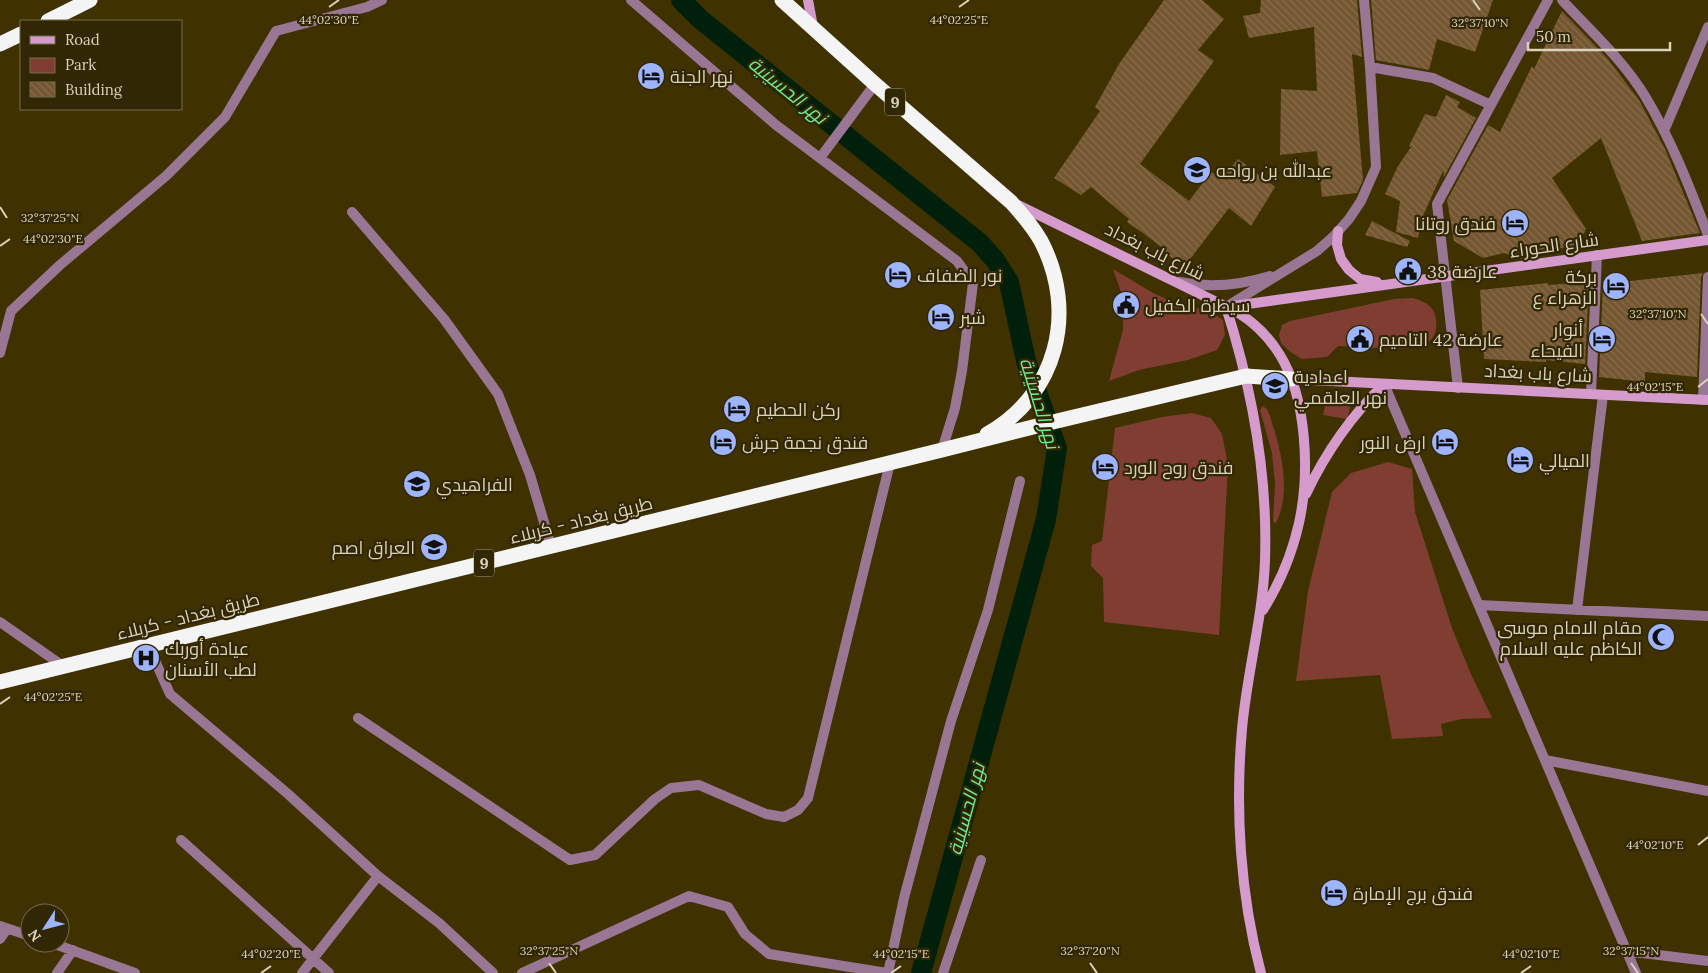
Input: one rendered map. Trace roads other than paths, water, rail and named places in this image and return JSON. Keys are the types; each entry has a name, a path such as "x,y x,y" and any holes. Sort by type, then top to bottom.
{"highway":[{"path":"50,20 90,0"},
{"name":"شارع باب بغداد","path":"782,0 874,84 1010,202"},
{"path":"0,44 20,34"},
{"name":"9","path":"992,434 1026,403 1046,375 1057,335 1056,287 1053,272 1041,242 1022,214 1010,202"},
{"name":"طريق بغداد - كربلاء","path":"0,682 942,450 992,434 1056,421 1246,376 1291,379"}],"main road":[{"path":"808,0 813,28"},
{"name":"شارع باب بغداد","path":"1010,202 1248,319 1266,336 1281,356 1291,379 1706,400"},
{"path":"1338,231 1337,246 1341,259 1349,270 1360,279 1388,284"},
{"name":"شارع الحوراء","path":"1226,307 1708,240"},
{"path":"1226,307 1246,376 1260,452 1264,506 1265,560 1261,614 1249,671 1242,729 1239,788 1241,846 1247,905 1261,973"},
{"path":"1261,614 1274,593 1284,570 1295,540 1303,500 1304,439 1291,379"},
{"path":"1303,500 1315,474 1340,433 1364,404 1384,384"}],"street":[{"path":"0,353 11,312 60,265 166,176 225,116 276,31 367,7 382,0"},
{"path":"631,0 776,126 957,261 973,283 962,371 955,408 942,450"},
{"path":"1226,307 1298,263 1317,250 1338,231 1349,219 1361,200 1376,167 1364,0"},
{"path":"1458,388 1437,204 1548,0"},
{"path":"1562,0 1619,62 1644,94 1664,131 1708,235"},
{"path":"1664,131 1708,27"},
{"path":"1370,67 1434,78 1491,105"},
{"path":"820,158 874,84"},
{"path":"352,212 444,318 498,394 530,475 550,546"},
{"path":"1591,394 1597,255"},
{"path":"1171,280 1203,285 1236,284 1268,276 1298,263"},
{"path":"1706,400 1708,277"},
{"path":"1384,384 1636,973"},
{"path":"1577,610 1603,395"},
{"path":"358,718 570,860 595,856 655,800 671,788 699,785 766,814 784,817 798,810 808,798 890,463"},
{"path":"522,973 689,896 728,907 745,934 769,954 888,973 904,898 951,720 988,610 1020,481"},
{"path":"1479,605 1708,616"},
{"path":"0,622 63,666"},
{"path":"148,645 170,694 288,794 378,876 439,923 493,973"},
{"path":"1545,760 1708,791"},
{"path":"181,840 329,973"},
{"path":"943,973 944,965 981,860"},
{"path":"302,973 378,876"},
{"path":"0,939 3,928 20,933"},
{"path":"70,949 135,973"},
{"path":"57,973 73,950"},
{"path":"1626,951 1708,961"}],"waterway":[{"name":"نهر الحسينية","path":"681,0 700,19 980,243 995,260 1009,282 1026,361 1057,448 1046,519 921,973"}],"place":[{"name":"نهر الجنة","path":"651,76"},
{"name":"عبدالله بن رواحه","path":"1197,170"},
{"name":"فندق روتانا","path":"1515,223"},
{"name":"عارضة 38","path":"1408,271"},
{"name":"نور الضفاف","path":"898,275"},
{"name":"بركة الزهراء ع","path":"1616,286"},
{"name":"سيطرة الكفيل","path":"1126,305"},
{"name":"شبر","path":"941,317"},
{"name":"عارضة 42 التاميم","path":"1360,339"},
{"name":"أنوار الفيحاء","path":"1602,339"},
{"name":"اعدادية نهر العلقمي","path":"1275,386"},
{"name":"ركن الحطيم","path":"737,409"},
{"name":"فندق نجمة جرش","path":"723,442"},
{"name":"ارض النور","path":"1445,442"},
{"name":"الميالي","path":"1520,460"},
{"name":"فندق روح الورد","path":"1105,467"},
{"name":"الفراهيدي","path":"417,484"},
{"name":"العراق اصم","path":"434,547"},
{"name":"مقام الامام موسى الكاظم عليه السلام","path":"1661,637"},
{"name":"عيادة أوربك لطب الأسنان","path":"146,658"},
{"name":"فندق برج الإمارة","path":"1334,893"}]}
